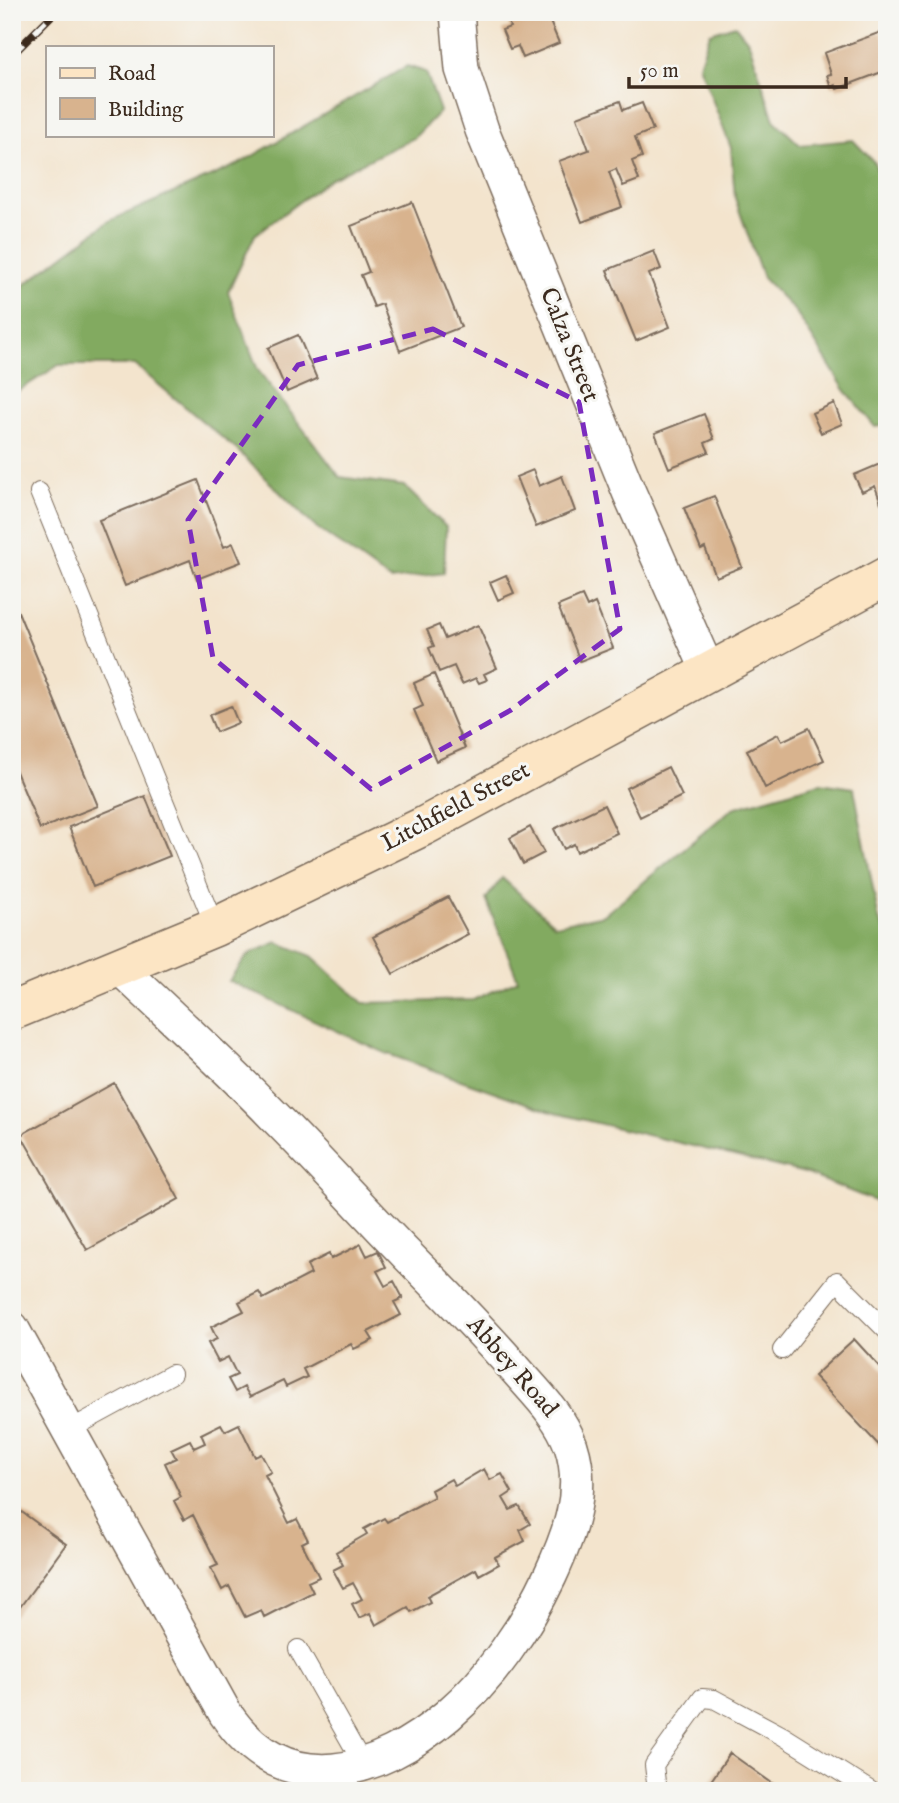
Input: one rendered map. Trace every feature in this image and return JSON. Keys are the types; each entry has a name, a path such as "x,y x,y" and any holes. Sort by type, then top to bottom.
{"main road":[{"name":"Litchfield Street","path":"12,1011 215,927 424,826 887,576"}],"street":[{"name":"Calza Street","path":"457,12 462,69 482,130 629,492 708,671"},
{"name":"Abbey Road","path":"12,1328 225,1713 238,1732 262,1753 300,1769 329,1771 363,1764 396,1751 449,1714 493,1667 524,1625 545,1587 570,1530 575,1513 577,1480 572,1448 557,1418 473,1320 361,1208 274,1115 119,967"}],"lane":[{"path":"39,492 215,927"},
{"path":"782,1350 837,1281 887,1331"},
{"path":"69,1430 172,1374"},
{"path":"298,1649 363,1764"},
{"path":"657,1791 654,1765 702,1698 714,1699 783,1736 871,1791"}],"highlighted area":[{"path":"433,329 579,402 620,629 511,710 371,789 213,658 188,520 298,365"}],"green space":[{"path":"735,25 749,42 774,120 800,145 853,140 875,163 887,202 887,284 882,354 887,375 887,425 875,427 845,390 796,312 763,278 735,198 731,148 699,65 710,33"},
{"path":"407,66 426,72 440,111 414,138 331,178 255,235 228,292 258,370 340,477 404,486 446,527 444,573 390,580 313,525 237,450 135,365 59,365 12,395 12,294 109,221 237,165"},
{"path":"820,783 854,788 879,920 887,933 887,1206 805,1173 551,1112 385,1053 229,981 248,955 277,942 312,956 363,1003 473,1000 518,980 486,899 502,878 555,925 604,915 733,808"}],"building":[{"path":"559,12 548,17 559,43 523,58 518,46 510,49 502,30 510,27 505,14"},
{"path":"881,32 887,48 887,70 837,89 835,85 831,87 827,75 831,74 824,53"},
{"path":"620,101 623,110 642,103 653,130 635,137 642,157 632,161 639,180 623,186 616,169 609,172 622,207 582,222 559,161 589,150 577,117"},
{"path":"412,202 461,327 400,351 382,304 374,307 361,275 369,272 351,226"},
{"path":"654,251 661,269 649,274 670,327 636,341 607,270"},
{"path":"298,335 317,379 287,392 268,348"},
{"path":"834,403 842,424 821,433 812,413"},
{"path":"704,414 714,439 705,443 709,452 669,468 655,433"},
{"path":"887,461 887,500 881,503 875,486 862,492 854,475"},
{"path":"533,470 539,486 562,476 575,511 536,527 516,477"},
{"path":"198,480 224,547 233,543 241,562 197,579 190,560 125,586 99,520"},
{"path":"714,496 742,567 716,577 705,548 701,550 684,508"},
{"path":"506,575 514,593 498,600 490,582"},
{"path":"582,596 587,607 595,603 613,648 580,661 558,606"},
{"path":"12,597 98,806 40,829 12,762"},
{"path":"439,625 445,639 478,625 497,668 484,674 487,680 479,683 476,678 462,684 454,666 439,672 429,648 434,646 427,630"},
{"path":"434,674 465,748 436,761 414,710 423,706 414,683"},
{"path":"231,706 238,723 216,732 209,715"},
{"path":"809,728 824,760 765,788 747,750 778,734 782,741"},
{"path":"668,767 682,796 640,817 626,788"},
{"path":"145,796 170,856 93,887 69,827"},
{"path":"604,805 617,833 577,852 574,844 564,849 554,829"},
{"path":"530,827 544,853 523,864 510,838"},
{"path":"448,897 468,934 393,974 373,937"},
{"path":"114,1083 179,1199 87,1250 21,1135"},
{"path":"361,1244 367,1256 378,1251 386,1267 377,1271 385,1286 394,1281 403,1298 394,1302 401,1315 368,1332 373,1340 354,1349 351,1344 303,1369 307,1377 286,1387 283,1381 250,1397 244,1387 235,1392 228,1379 237,1375 228,1357 218,1362 208,1343 217,1339 211,1327 244,1311 239,1302 259,1292 263,1299 311,1274 307,1265 329,1254 331,1259"},
{"path":"854,1339 887,1375 887,1454 814,1376"},
{"path":"221,1424 225,1431 239,1424 255,1457 261,1454 271,1472 265,1475 289,1523 297,1519 308,1540 302,1543 319,1577 308,1582 313,1592 264,1617 261,1610 245,1617 229,1586 222,1590 211,1568 218,1565 193,1515 184,1520 174,1501 181,1497 165,1463 176,1458 171,1449 190,1440 194,1448 205,1443 201,1434"},
{"path":"484,1469 490,1480 502,1474 512,1492 503,1498 510,1510 519,1506 530,1524 520,1530 525,1541 495,1557 499,1564 479,1575 476,1569 427,1596 430,1602 411,1612 408,1607 376,1625 370,1613 359,1618 352,1604 362,1599 353,1583 343,1588 333,1570 343,1565 336,1552 367,1534 364,1529 384,1518 387,1522 434,1497 431,1490 451,1479 455,1486"},
{"path":"12,1505 66,1544 12,1618"},
{"path":"730,1753 783,1791 704,1791"}],"railway":[{"path":"12,55 55,12"}]}
